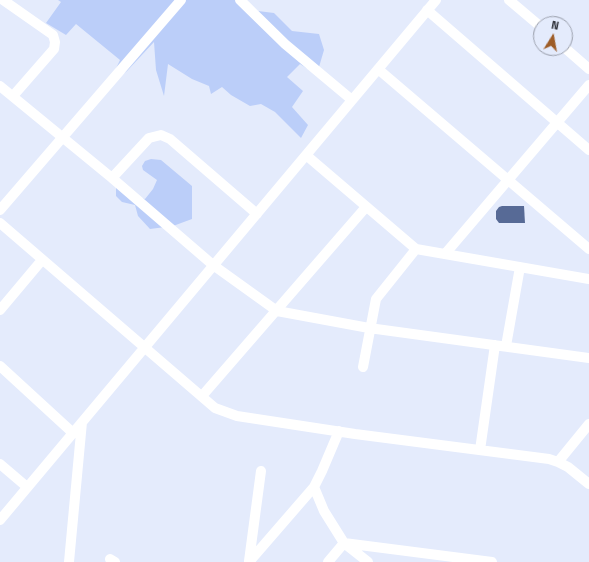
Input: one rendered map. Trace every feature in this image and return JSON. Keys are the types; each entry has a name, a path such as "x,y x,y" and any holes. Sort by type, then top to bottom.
{"street":[{"path":"3,0 53,35 55,42 54,49 13,96"},
{"path":"0,210 181,0"},
{"path":"240,0 285,44 352,100"},
{"path":"0,520 436,0"},
{"path":"509,0 533,20"},
{"path":"427,10 589,150"},
{"path":"573,55 589,69"},
{"path":"378,69 589,249"},
{"path":"445,254 589,85"},
{"path":"0,86 112,178 213,265 277,311 369,328 495,345 589,355"},
{"path":"112,178 149,138 161,136 170,139 257,214"},
{"path":"306,155 416,249 589,279"},
{"path":"202,396 366,207"},
{"path":"0,223 215,408 237,416 548,459 568,467 589,484"},
{"path":"363,368 369,328 376,299 416,249"},
{"path":"0,310 42,260"},
{"path":"506,346 520,267"},
{"path":"480,450 495,345"},
{"path":"0,366 73,433"},
{"path":"69,562 82,422"},
{"path":"558,462 589,424"},
{"path":"249,562 314,487 339,431"},
{"path":"0,464 27,488"},
{"path":"249,562 261,470"},
{"path":"314,487 324,511 344,543 368,562"},
{"path":"328,562 344,543"},
{"path":"344,543 492,562"}],"shaded area":[{"path":"58,0 246,0 258,11 274,13 292,31 319,34 324,50 319,67 314,73 300,64 287,77 303,91 292,107 308,125 301,138 275,112 261,104 250,106 231,95 222,87 211,94 209,86 192,79 168,64 164,96 156,70 154,42 127,71 107,87 120,60 76,24 66,35 46,23 61,2"},
{"path":"151,159 161,160 192,186 192,219 173,226 150,229 138,216 135,205 122,202 116,196 116,184 135,197 145,199 153,189 157,180 143,170 142,166 145,161"}],"building":[{"path":"502,206 524,206 525,223 499,223 496,219 496,211"}]}
